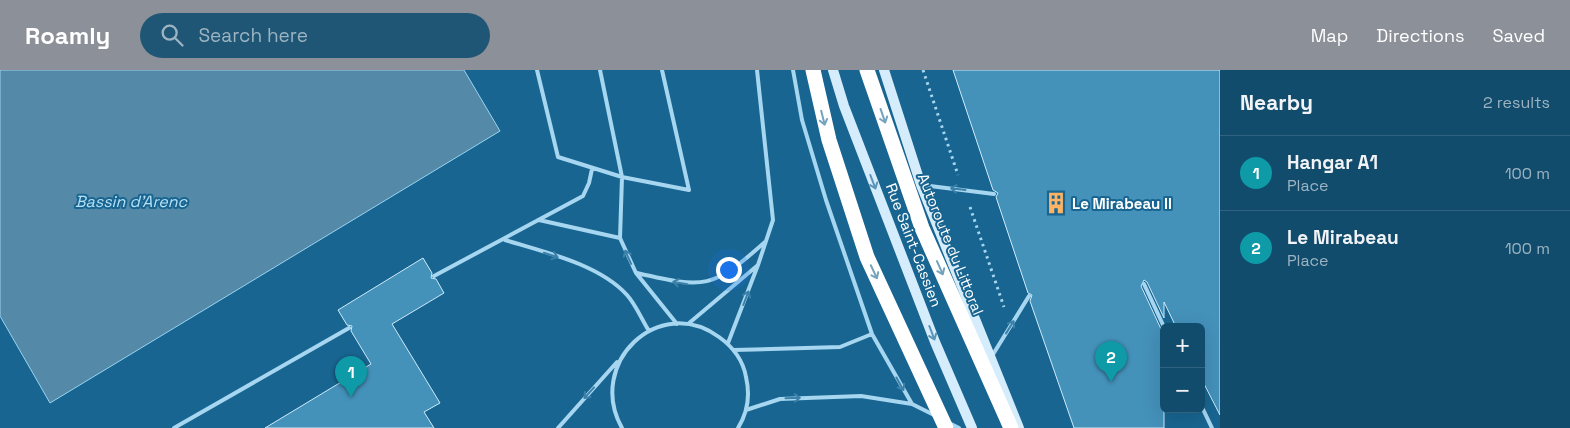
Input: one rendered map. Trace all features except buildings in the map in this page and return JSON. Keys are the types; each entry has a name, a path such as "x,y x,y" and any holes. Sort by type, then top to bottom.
{"highway":[{"path":"812,70 829,140 867,257 946,428"},
{"name":"Autoroute du Littoral","path":"867,70 922,228 1011,428"}],"street":[{"name":"Rue Saint-Cassien","path":"833,70 844,106 936,342 972,428"},
{"name":"Rue Saint-Cassien","path":"884,70 921,185 1019,428"}],"lane":[{"path":"538,70 558,157 622,177 689,190 662,70"},
{"path":"600,70 622,177 620,238 636,273 678,324"},
{"path":"728,343 774,220 757,70"},
{"path":"792,70 802,120 815,164 872,334 912,404"},
{"path":"434,276 505,240 583,196 589,183 592,169"},
{"path":"921,185 994,194"},
{"path":"539,220 620,238"},
{"path":"505,240 561,258 606,277 628,296 649,331"},
{"path":"636,273 689,284 712,281 735,269 767,240"},
{"path":"688,324 758,265"},
{"path":"1144,284 1162,323"},
{"path":"991,358 1029,296"},
{"path":"558,428 628,347 649,331 678,324 688,324 710,330 728,343 734,350 744,368 749,389 746,410 739,427"},
{"path":"174,428 349,328"},
{"path":"734,350 840,347 872,334"},
{"path":"620,358 613,377 612,397 616,417 622,428"},
{"path":"746,410 780,399 861,396 912,404 959,428"},
{"path":"1205,413 1212,428"}],"water":[{"name":"Bassin d'Arenc","path":"0,70 464,70 500,131 50,403 0,316"}],"place":[{"name":"Le Mirabeau II","path":"1056,203"},
{"name":"Le Mirabeau","path":"1111,382"},
{"name":"Hangar A1","path":"351,397"}]}
